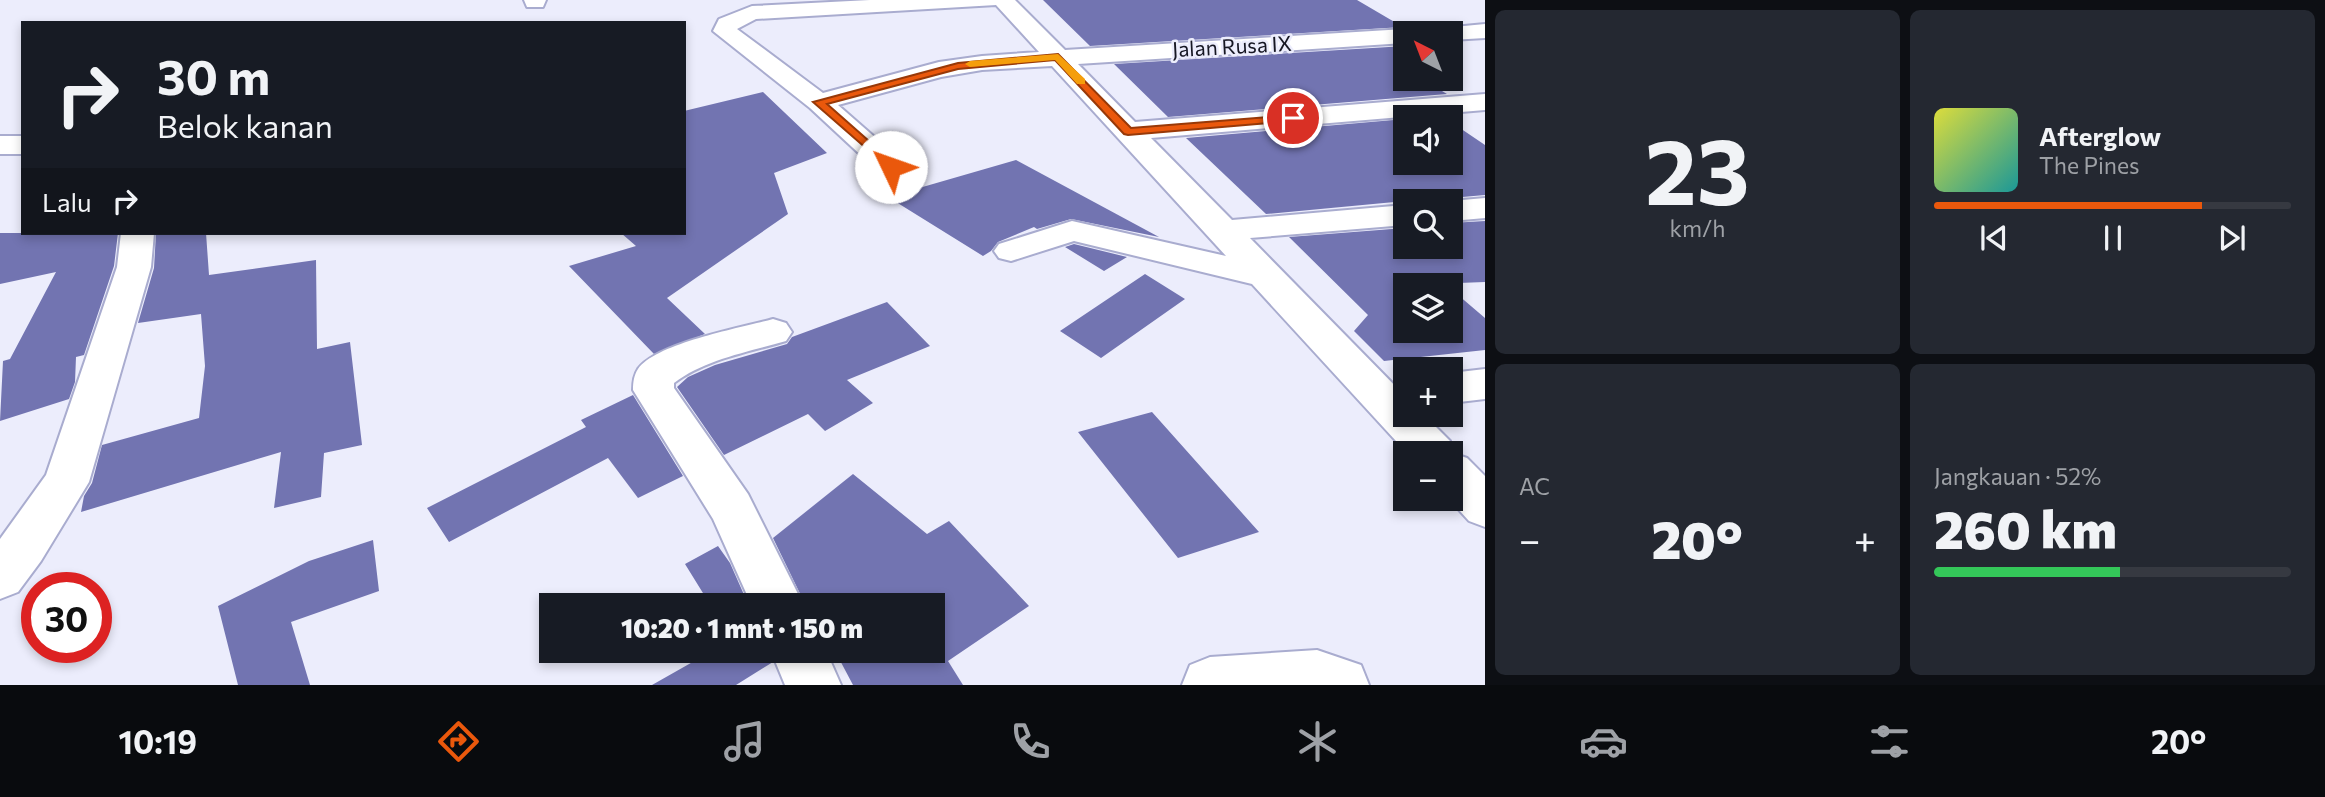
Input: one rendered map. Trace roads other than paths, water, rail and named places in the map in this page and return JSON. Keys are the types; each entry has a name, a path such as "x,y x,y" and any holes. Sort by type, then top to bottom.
{"street":[{"path":"891,167 819,102 725,31 727,24 752,13 990,0"},
{"path":"1003,0 1266,276 1392,394 1425,441"},
{"path":"1463,32 1485,31"},
{"name":"Jalan Rusa IX","path":"819,102 958,66 1058,57 1393,37"},
{"path":"1128,131 1485,103"},
{"path":"0,145 21,145"},
{"path":"1463,210 1485,208"},
{"path":"1223,231 1393,216"},
{"path":"1011,251 1072,231 1266,276"},
{"path":"0,576 24,547 66,482 134,267 138,235"},
{"path":"772,593 730,508 653,390 654,377 664,368 773,332"},
{"path":"1463,386 1485,384"},
{"path":"1463,484 1485,507"},
{"path":"803,663 813,685"},
{"path":"1210,685 1317,677 1342,685"}]}
